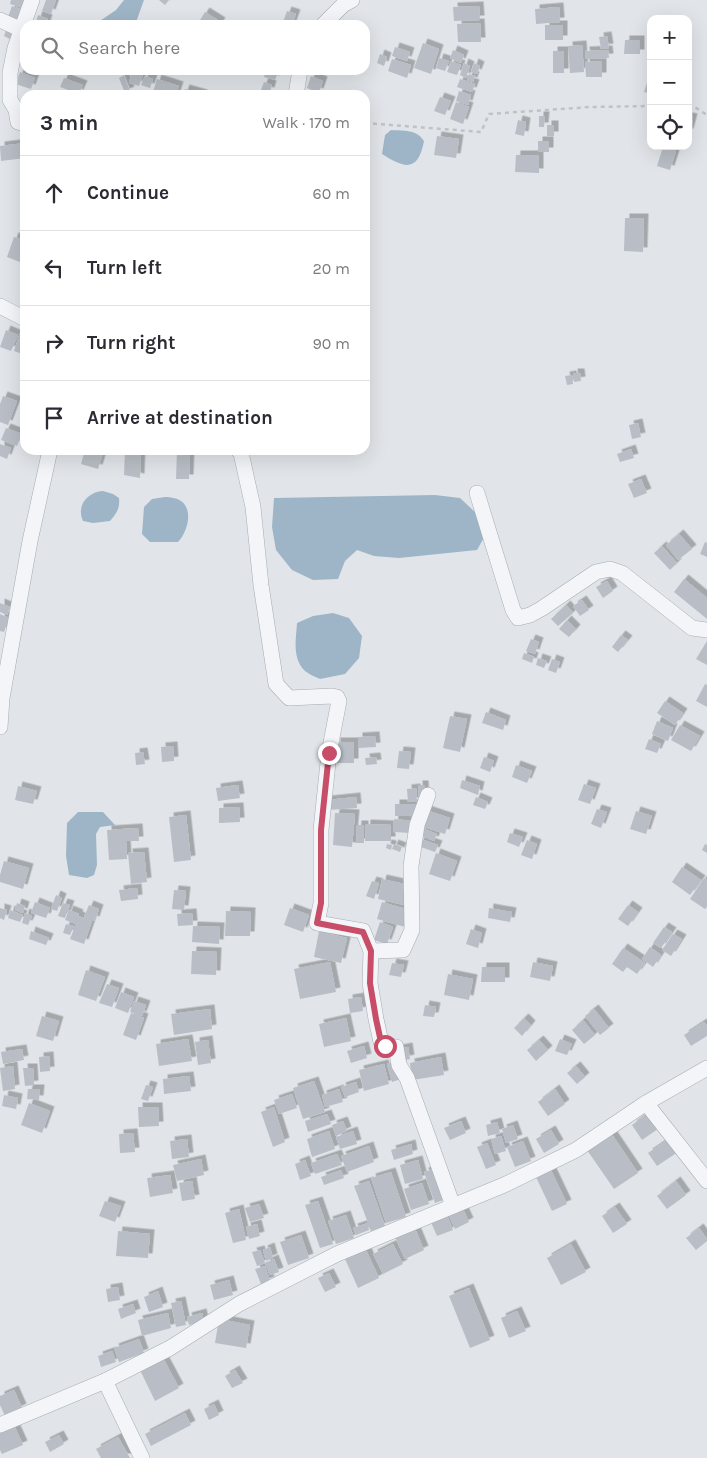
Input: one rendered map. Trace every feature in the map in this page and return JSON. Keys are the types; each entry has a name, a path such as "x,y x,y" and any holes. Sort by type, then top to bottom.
{"street":[{"path":"25,20 32,0"},
{"path":"328,20 343,5 352,0"},
{"path":"0,20 20,29"},
{"path":"20,35 15,48 10,73 10,100 16,110 18,122 20,123"},
{"path":"297,90 299,75"},
{"path":"0,306 20,316"},
{"path":"0,727 2,698 30,541 49,455"},
{"path":"241,455 253,507 261,585 276,684 289,698 332,696 336,697 339,702 329,753 321,830 321,903 317,923 363,932 371,951 370,983 381,1042 385,1046 396,1047 399,1065 407,1078 453,1206"},
{"path":"477,494 513,610 518,618 530,615 541,609 596,572 610,569 622,573 692,628 707,630"},
{"path":"371,951 403,950 412,930 410,866 417,825 428,795"},
{"path":"0,1425 106,1380 170,1348 239,1304 337,1254 504,1185 576,1150 646,1103 707,1068"},
{"path":"646,1103 707,1182"},
{"path":"106,1380 142,1458"}],"path":[{"path":"370,123 480,132 489,114 590,107 647,106"},
{"path":"692,106 707,115"}],"water":[{"path":"124,0 144,0 137,20 101,20 116,10"},
{"path":"391,130 417,134 424,141 418,158 414,163 409,165 403,164 382,154 385,135"},
{"path":"103,491 119,498 118,508 110,521 93,523 83,521 81,510 84,501 92,494"},
{"path":"435,495 460,498 476,513 486,534 477,550 399,558 374,556 357,550 345,561 338,579 313,580 292,570 276,550 272,527 274,498"},
{"path":"165,497 178,499 185,505 188,522 178,542 150,542 142,534 144,507 152,499"},
{"path":"333,613 349,618 362,636 359,658 345,674 320,679 305,671 298,660 296,655 297,623 313,616"},
{"path":"78,812 103,812 115,825 100,827 96,834 97,865 94,875 87,878 69,875 66,856 67,823"}],"building":[{"path":"11,0 24,0 23,8 10,4"},
{"path":"46,0 56,0 51,14 42,11"},
{"path":"159,0 169,0 165,5"},
{"path":"12,6 21,9 16,24 7,20"},
{"path":"479,6 480,20 454,21 453,7"},
{"path":"559,7 560,22 536,24 535,9"},
{"path":"287,11 296,14 294,20 284,20"},
{"path":"205,12 218,20 200,20"},
{"path":"38,15 48,19 48,20 36,20"},
{"path":"480,23 481,42 458,42 457,24"},
{"path":"8,25 14,28 10,39 4,36"},
{"path":"545,25 563,25 563,40 545,40"},
{"path":"607,36 609,48 601,49 599,37"},
{"path":"625,40 640,40 640,54 624,54"},
{"path":"423,43 439,49 431,74 414,68"},
{"path":"582,45 584,72 570,73 568,46"},
{"path":"395,47 410,52 407,61 392,56"},
{"path":"453,50 464,55 461,63 450,58"},
{"path":"608,50 609,58 586,59 585,51"},
{"path":"553,51 564,51 564,73 553,73"},
{"path":"380,54 387,57 384,66 377,63"},
{"path":"439,58 449,61 445,71 436,68"},
{"path":"392,59 411,65 407,78 388,71"},
{"path":"451,61 461,65 457,75 447,72"},
{"path":"602,61 602,77 586,77 585,62"},
{"path":"464,63 470,66 466,78 460,75"},
{"path":"474,63 480,66 477,74 471,72"},
{"path":"20,72 20,75 35,78 31,89 15,84"},
{"path":"469,74 475,76 473,82 467,80"},
{"path":"124,75 130,90 124,90 119,78"},
{"path":"131,75 143,75 139,86 129,83"},
{"path":"265,75 277,75 275,80 264,77"},
{"path":"145,76 153,79 150,88 141,85"},
{"path":"311,76 323,81 320,90 307,88"},
{"path":"64,78 83,85 81,90 68,90 60,87"},
{"path":"157,79 179,86 178,90 154,90"},
{"path":"460,79 475,84 472,92 457,87"},
{"path":"264,82 272,85 271,90 261,90"},
{"path":"647,82 647,93 644,92"},
{"path":"459,91 471,95 468,105 456,101"},
{"path":"440,97 451,101 445,115 434,111"},
{"path":"456,102 469,107 463,124 450,119"},
{"path":"539,116 545,116 544,127 539,127"},
{"path":"518,120 526,122 524,136 515,134"},
{"path":"547,125 554,125 554,136 547,136"},
{"path":"437,136 459,139 456,158 434,155"},
{"path":"538,141 549,141 549,152 538,152"},
{"path":"20,144 20,159 1,161 0,146"},
{"path":"662,150 676,151 670,170 657,166"},
{"path":"516,155 539,155 539,173 515,172"},
{"path":"625,218 644,218 643,252 624,251"},
{"path":"14,237 20,239 20,262 7,257"},
{"path":"6,330 18,335 11,351 0,347"},
{"path":"20,333 20,353 14,351"},
{"path":"573,373 580,373 581,381 574,382"},
{"path":"572,375 573,384 567,385 565,376"},
{"path":"3,396 17,401 8,425 0,422 0,404"},
{"path":"638,423 641,437 632,439 629,425"},
{"path":"6,428 20,433 17,446 1,440"},
{"path":"0,444 11,448 7,459 0,456"},
{"path":"631,449 634,458 620,462 617,454"},
{"path":"84,455 102,455 98,469 81,464"},
{"path":"125,455 141,455 140,478 124,475"},
{"path":"177,455 190,455 189,479 176,479"},
{"path":"641,479 647,493 634,498 628,484"},
{"path":"679,534 692,549 678,560 666,545"},
{"path":"705,542 707,543 707,557 700,554"},
{"path":"662,546 677,563 670,570 654,553"},
{"path":"684,579 707,598 707,619 674,592"},
{"path":"607,581 613,591 603,598 596,587"},
{"path":"582,600 589,610 580,616 573,606"},
{"path":"0,603 10,607 7,615 0,612"},
{"path":"566,605 573,613 558,626 551,619"},
{"path":"0,614 9,618 4,632 0,631"},
{"path":"567,620 576,629 569,637 559,629"},
{"path":"621,635 628,640 618,652 612,647"},
{"path":"531,639 539,642 535,654 526,651"},
{"path":"707,641 707,665 696,659"},
{"path":"524,653 534,657 532,663 522,659"},
{"path":"538,658 547,661 544,668 536,665"},
{"path":"552,659 560,662 556,673 548,670"},
{"path":"705,684 707,685 707,707 696,701"},
{"path":"665,701 683,713 675,725 657,713"},
{"path":"486,712 506,720 503,730 482,723"},
{"path":"450,716 467,719 460,752 443,748"},
{"path":"657,721 673,728 668,741 652,734"},
{"path":"680,725 700,736 691,751 671,740"},
{"path":"375,736 376,747 358,748 358,737"},
{"path":"649,739 661,744 657,753 645,749"},
{"path":"336,742 354,742 354,763 336,763"},
{"path":"173,746 174,761 162,762 161,747"},
{"path":"399,751 411,752 409,769 397,768"},
{"path":"143,752 145,764 136,765 135,753"},
{"path":"376,757 377,764 366,765 365,758"},
{"path":"484,757 494,761 490,772 480,768"},
{"path":"516,765 532,771 527,783 512,777"},
{"path":"462,780 480,786 478,795 460,788"},
{"path":"584,784 596,788 590,804 578,800"},
{"path":"238,785 240,798 218,801 216,788"},
{"path":"418,785 424,785 425,800 419,800"},
{"path":"18,786 37,791 33,804 15,800"},
{"path":"416,788 417,802 408,802 407,789"},
{"path":"356,797 357,808 327,810 327,800"},
{"path":"476,797 488,802 485,809 473,805"},
{"path":"395,804 416,804 416,816 395,816"},
{"path":"239,807 240,822 219,823 219,808"},
{"path":"597,809 607,812 601,828 591,824"},
{"path":"426,810 450,818 445,834 421,826"},
{"path":"636,811 652,816 646,834 630,829"},
{"path":"335,813 355,814 352,847 333,845"},
{"path":"186,815 191,860 174,862 169,817"},
{"path":"394,819 413,821 412,833 393,832"},
{"path":"366,824 391,825 391,841 365,841"},
{"path":"357,825 364,825 364,843 356,843"},
{"path":"138,828 139,841 126,841 127,859 109,860 107,830"},
{"path":"422,828 437,834 434,841 420,835"},
{"path":"510,833 523,837 519,847 507,842"},
{"path":"421,839 438,845 435,852 418,846"},
{"path":"527,840 537,844 532,859 521,855"},
{"path":"387,844 392,845 391,850 386,848"},
{"path":"394,844 402,847 400,852 392,849"},
{"path":"705,844 707,845 707,853 702,850"},
{"path":"144,852 147,882 131,884 128,853"},
{"path":"436,853 457,861 450,881 429,874"},
{"path":"4,861 29,868 23,889 0,882"},
{"path":"682,867 701,880 690,895 672,882"},
{"path":"704,878 707,880 707,907 705,909 690,899"},
{"path":"382,879 409,885 404,905 378,899"},
{"path":"372,881 379,883 374,899 366,896"},
{"path":"137,888 138,899 121,901 119,890"},
{"path":"174,890 186,891 184,910 172,909"},
{"path":"56,895 62,898 57,911 51,909"},
{"path":"35,902 50,908 46,918 31,913"},
{"path":"382,902 409,910 405,927 377,919"},
{"path":"17,903 25,906 23,913 15,910"},
{"path":"63,903 70,905 65,918 58,916"},
{"path":"89,905 99,909 95,921 84,917"},
{"path":"628,905 638,912 628,926 618,919"},
{"path":"0,908 7,910 4,920 0,918"},
{"path":"290,908 309,915 303,932 284,925"},
{"path":"489,908 512,912 510,922 488,918"},
{"path":"10,910 23,915 20,922 8,918"},
{"path":"69,910 79,914 78,916 92,921 84,944 70,939 76,924 65,920"},
{"path":"226,911 251,912 250,936 225,936"},
{"path":"25,913 32,916 28,925 22,923"},
{"path":"192,913 193,925 178,926 177,914"},
{"path":"380,922 393,927 387,944 374,940"},
{"path":"66,924 74,926 70,935 63,933"},
{"path":"193,926 220,927 219,944 192,942"},
{"path":"664,927 672,932 661,948 653,943"},
{"path":"471,929 482,933 478,948 466,944"},
{"path":"31,931 49,938 46,945 29,939"},
{"path":"319,931 347,938 341,963 314,957"},
{"path":"673,934 682,939 671,956 662,950"},
{"path":"650,947 661,955 653,967 642,959"},
{"path":"623,948 645,963 637,974 627,967 623,972 612,964"},
{"path":"192,951 217,952 216,975 191,974"},
{"path":"330,962 336,992 300,999 294,969"},
{"path":"533,962 553,966 550,981 530,977"},
{"path":"392,963 404,965 401,977 389,975"},
{"path":"482,967 505,967 505,982 481,982"},
{"path":"86,970 105,977 96,1001 78,995"},
{"path":"448,974 473,979 469,1000 444,995"},
{"path":"107,984 119,988 112,1007 99,1003"},
{"path":"121,992 134,997 128,1013 115,1008"},
{"path":"361,997 363,1011 350,1013 348,999"},
{"path":"134,1001 146,1005 142,1016 130,1012"},
{"path":"425,1005 436,1007 434,1017 423,1016"},
{"path":"210,1009 212,1029 174,1035 171,1014"},
{"path":"594,1009 609,1028 600,1035 585,1016"},
{"path":"131,1013 144,1018 136,1040 123,1035"},
{"path":"42,1016 59,1021 53,1041 36,1036"},
{"path":"346,1018 351,1041 324,1047 319,1024"},
{"path":"524,1018 531,1025 522,1036 514,1028"},
{"path":"583,1020 595,1035 584,1044 572,1030"},
{"path":"704,1022 707,1026 707,1036 691,1046 684,1035"},
{"path":"188,1039 192,1061 159,1066 156,1044"},
{"path":"560,1039 572,1044 567,1055 555,1051"},
{"path":"208,1040 211,1063 198,1065 195,1042"},
{"path":"539,1040 548,1050 536,1061 527,1050"},
{"path":"364,1046 367,1058 351,1063 347,1051"},
{"path":"408,1047 410,1059 401,1061 398,1049"},
{"path":"22,1049 24,1060 3,1064 1,1052"},
{"path":"49,1056 50,1071 40,1072 39,1057"},
{"path":"441,1057 444,1075 412,1080 410,1063"},
{"path":"396,1061 401,1079 392,1082 387,1064"},
{"path":"384,1064 389,1084 364,1091 359,1070"},
{"path":"13,1066 15,1089 3,1091 0,1068"},
{"path":"576,1066 585,1077 577,1084 567,1073"},
{"path":"23,1068 33,1068 34,1085 25,1086"},
{"path":"189,1076 191,1091 164,1094 163,1079"},
{"path":"314,1081 325,1112 303,1119 293,1088"},
{"path":"356,1082 359,1092 345,1097 341,1087"},
{"path":"146,1085 153,1087 148,1101 141,1099"},
{"path":"28,1089 40,1089 39,1100 27,1099"},
{"path":"339,1089 343,1102 325,1107 322,1095"},
{"path":"555,1089 565,1104 548,1116 538,1102"},
{"path":"292,1094 297,1108 279,1114 274,1100"},
{"path":"4,1095 18,1098 16,1109 2,1106"},
{"path":"29,1103 50,1111 42,1133 21,1125"},
{"path":"138,1107 158,1107 159,1126 139,1127"},
{"path":"274,1107 285,1142 273,1147 261,1112"},
{"path":"327,1114 331,1124 308,1132 305,1121"},
{"path":"647,1114 658,1129 642,1140 632,1125"},
{"path":"343,1121 347,1131 336,1136 332,1125"},
{"path":"461,1121 466,1133 450,1140 444,1128"},
{"path":"497,1122 500,1133 488,1136 486,1125"},
{"path":"513,1125 518,1139 506,1143 502,1129"},
{"path":"551,1130 559,1144 544,1153 536,1139"},
{"path":"329,1131 335,1149 312,1157 307,1139"},
{"path":"353,1131 357,1144 340,1149 336,1137"},
{"path":"133,1133 135,1152 120,1153 119,1134"},
{"path":"611,1133 638,1173 614,1189 587,1150"},
{"path":"501,1136 506,1151 495,1154 491,1139"},
{"path":"187,1139 189,1157 172,1159 170,1141"},
{"path":"669,1139 678,1152 657,1166 648,1153"},
{"path":"523,1141 531,1161 515,1167 507,1147"},
{"path":"487,1143 496,1165 486,1169 477,1147"},
{"path":"411,1144 413,1154 394,1160 391,1150"},
{"path":"369,1146 374,1162 347,1172 341,1156"},
{"path":"337,1154 342,1165 315,1174 311,1163"},
{"path":"201,1159 204,1175 177,1181 173,1165"},
{"path":"305,1160 311,1176 300,1180 295,1164"},
{"path":"418,1160 423,1179 405,1184 400,1165"},
{"path":"436,1168 446,1199 435,1203 424,1172"},
{"path":"550,1168 567,1204 552,1211 535,1175"},
{"path":"341,1170 344,1178 324,1185 321,1177"},
{"path":"391,1172 406,1217 386,1223 371,1178"},
{"path":"170,1175 173,1193 150,1197 147,1178"},
{"path":"192,1181 195,1199 182,1201 179,1183"},
{"path":"369,1181 385,1226 371,1231 368,1225 369,1230 356,1235 353,1228 368,1223 354,1186"},
{"path":"676,1181 686,1195 667,1209 657,1196"},
{"path":"422,1183 429,1204 411,1210 404,1189"},
{"path":"105,1201 121,1206 115,1222 99,1216"},
{"path":"318,1201 333,1244 320,1248 305,1205"},
{"path":"259,1204 264,1218 250,1222 245,1208"},
{"path":"462,1207 469,1222 455,1229 448,1213"},
{"path":"615,1207 627,1224 613,1233 602,1216"},
{"path":"239,1209 246,1240 233,1243 225,1213"},
{"path":"446,1213 453,1230 437,1236 430,1220"},
{"path":"346,1215 354,1238 336,1244 328,1221"},
{"path":"257,1224 260,1236 249,1239 246,1227"},
{"path":"414,1226 424,1250 405,1259 394,1235"},
{"path":"699,1228 707,1241 696,1250 686,1238"},
{"path":"118,1231 150,1234 148,1258 116,1256"},
{"path":"301,1235 309,1258 288,1265 280,1242"},
{"path":"393,1244 403,1264 383,1274 373,1254"},
{"path":"571,1244 586,1272 561,1285 547,1258"},
{"path":"270,1247 273,1258 266,1261 263,1250"},
{"path":"260,1250 265,1263 257,1266 252,1252"},
{"path":"366,1250 379,1278 358,1288 345,1259"},
{"path":"274,1259 279,1272 270,1275 265,1263"},
{"path":"265,1266 270,1281 261,1284 255,1269"},
{"path":"329,1273 336,1287 325,1292 318,1278"},
{"path":"229,1280 233,1295 214,1300 210,1285"},
{"path":"118,1287 120,1300 108,1302 106,1289"},
{"path":"469,1288 490,1340 470,1348 449,1296"},
{"path":"158,1291 163,1307 149,1312 144,1297"},
{"path":"181,1301 186,1325 176,1327 171,1303"},
{"path":"133,1304 136,1313 121,1319 118,1309"},
{"path":"517,1311 526,1331 509,1338 501,1318"},
{"path":"168,1313 171,1328 142,1336 138,1320"},
{"path":"202,1313 204,1322 189,1325 187,1317"},
{"path":"219,1319 250,1325 246,1348 215,1343"},
{"path":"139,1339 144,1353 119,1362 114,1348"},
{"path":"112,1351 116,1362 101,1367 98,1356"},
{"path":"163,1358 179,1388 155,1401 140,1370"},
{"path":"235,1370 243,1383 232,1388 225,1376"},
{"path":"14,1390 22,1408 5,1416 0,1405 0,1396"},
{"path":"214,1404 219,1415 209,1420 204,1409"},
{"path":"185,1413 191,1425 151,1446 145,1434"},
{"path":"13,1423 23,1445 2,1454 0,1450 0,1429"},
{"path":"59,1435 64,1444 50,1452 45,1442"},
{"path":"118,1437 130,1458 101,1458 96,1449"}],"route":[{"path":"329,753 321,830 321,903 317,923 363,932 371,951 370,983 381,1042 385,1046"}]}
